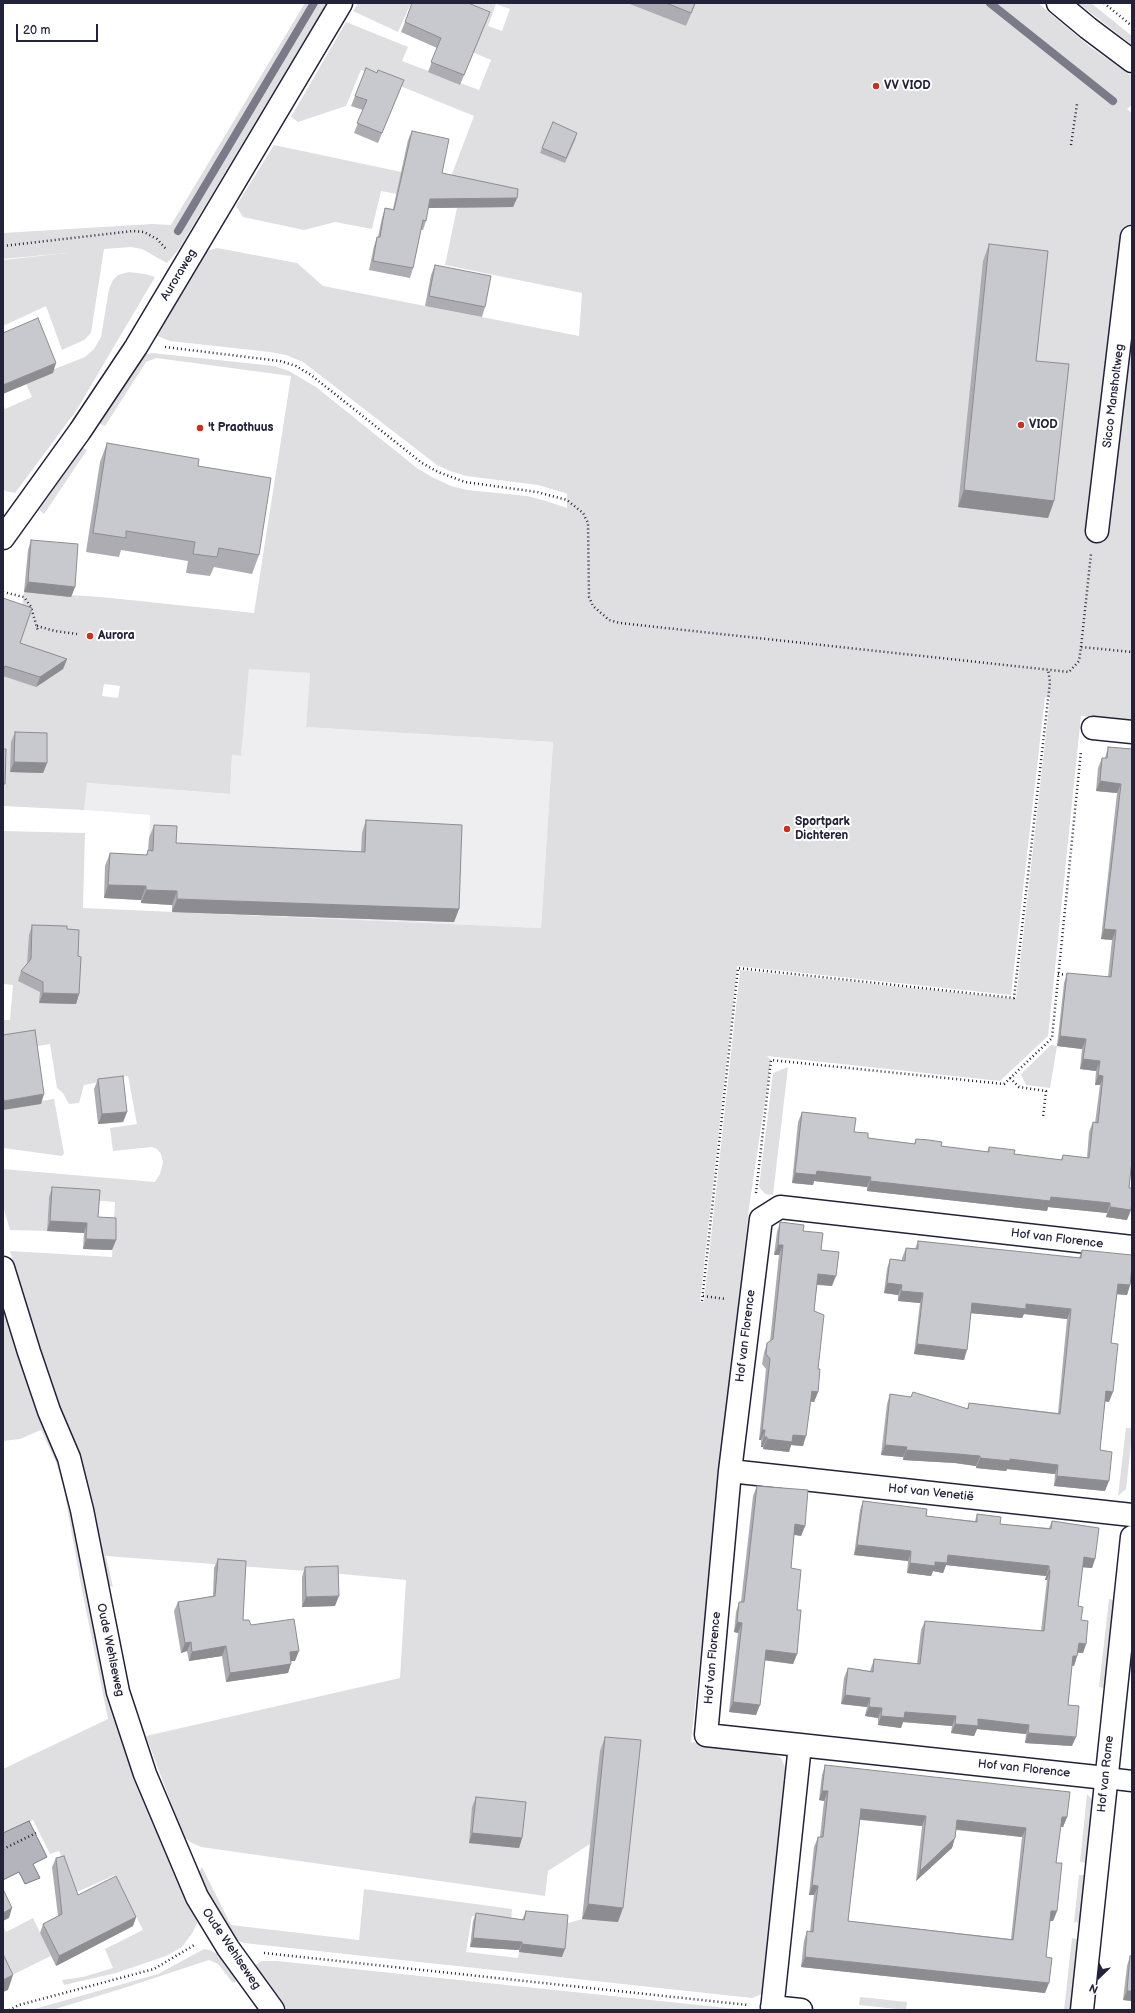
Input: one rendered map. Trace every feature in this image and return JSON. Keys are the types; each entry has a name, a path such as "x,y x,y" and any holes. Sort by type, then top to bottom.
{"street":[{"name":"Auroraweg","path":"3,538 80,431 139,341 341,3"},
{"path":"1058,3 1132,61"},
{"name":"Sicco Mansholtweg","path":"1097,531 1132,237"},
{"path":"1093,728 1132,732"},
{"name":"Hof van Florence","path":"1106,1778 706,1735 730,1470 761,1219 780,1207 1132,1247"},
{"name":"Oude Wehlseweg","path":"3,1268 28,1352 49,1411 69,1458 82,1510 118,1692 145,1774 197,1897 222,1939 273,2010"},
{"name":"Hof van Venetië","path":"730,1470 1132,1515"},
{"name":"Hof van Rome","path":"1082,2010 1132,1537"},
{"path":"800,1745 772,2008 801,2010"},
{"path":"1106,1778 1132,1781"}],"path":[{"path":"1104,3 1132,26"},
{"path":"1072,146 1077,104"},
{"path":"3,246 133,231 144,232 157,239 169,252 180,274"},
{"path":"139,341 164,347 280,361 296,366 311,375 422,463 438,472 464,482 537,492 567,500 583,513 588,523 589,597 593,606 609,620 620,623 1069,672 1080,661 1092,549 1097,531"},
{"path":"3,592 24,597 31,607 38,631"},
{"path":"37,626 55,632 77,634"},
{"path":"1081,647 1132,652"},
{"path":"702,1301 738,968 1014,998 1050,682 1048,669"},
{"path":"761,1219 755,1191 771,1060 1004,1084 1052,1038 1083,734 1093,728"},
{"path":"1058,974 1073,976"},
{"path":"1010,1078 1019,1087 1046,1091 1043,1117"},
{"path":"3,1849 36,1833"},
{"path":"9,2010 19,2005 154,1969 190,1949 222,1939 772,2008"}],"shaded area":[{"path":"305,3 327,3 179,249 167,263 142,249 131,247 104,249 91,333 84,340 62,350 46,306 3,326 3,260 67,253 3,259 3,233 153,224 171,225"},
{"path":"358,3 411,3 398,32 353,11"},
{"path":"448,3 627,3 686,26 696,3 1038,3 1089,46 1132,76 1132,105 1127,109 1132,113 1132,721 1081,716 1048,1036 1000,1081 767,1056 771,1060 749,1208 691,1742 769,1752 781,1758 785,1767 786,1777 762,1994 752,1998 244,1943 234,1939 197,1875 202,1867 231,1925 359,1940 364,1889 512,1909 511,1922 472,1916 466,1952 518,1958 519,1952 562,1957 565,1924 582,1919 618,1922 590,1844 548,1871 545,1896 201,1847 190,1842 183,1835 146,1736 400,1678 406,1580 106,1556 113,1587 107,1585 78,1458 42,1356 10,1251 112,1257 115,1202 49,1197 47,1231 10,1230 3,1206 3,1169 155,1182 160,1174 163,1162 161,1154 157,1149 152,1147 113,1151 110,1128 137,1124 128,1076 84,1085 79,1103 69,1104 63,1093 57,1088 50,1044 32,1047 41,1101 54,1099 64,1153 62,1156 3,1148 3,1020 10,1020 13,985 3,984 3,831 85,833 83,908 541,928 553,742 306,727 310,673 249,669 241,756 232,755 230,794 87,783 84,810 3,806 3,651 21,615 24,592 101,597 254,613 291,376 156,358 146,362 105,426 100,424 143,355 152,353 274,366 289,371 316,387 417,468 432,477 451,486 467,490 527,496 567,508 567,494 565,493 538,485 466,476 437,465 303,362 286,355 270,352 170,341 155,335 207,251 217,248 297,263 323,286 579,336 582,293 445,265 462,184 449,182 474,116 361,70 346,106 298,122 291,117 346,22 408,47 402,61 479,90 491,60 451,43","holes":["496,4 510,9 502,31 488,26","104,684 120,686 118,698 102,696","1045,697 1050,698 1016,999 740,970 704,1302 700,1302 737,966 1011,995"]},
{"path":"1078,3 1091,3 1132,36 1132,45"},
{"path":"274,145 425,177 419,198 381,191 372,229 335,222 304,230 243,217 236,206"},
{"path":"129,272 155,277 76,411 15,493 5,491 3,489 3,404 5,409 32,397 26,384 52,370 85,357 94,349 101,337 109,289 113,280 118,275"},
{"path":"83,448 87,450 44,514 39,510"},
{"path":"249,668 310,673 306,727 553,742 541,928 172,912 172,840 149,838 150,815 84,810 86,783 230,794 232,755 241,756"},
{"path":"1051,1045 1057,1046 1050,1088 1026,1085 1021,1074"},
{"path":"788,1067 773,1195 765,1194 759,1187 773,1073"},
{"path":"3,1303 62,1468 71,1501 112,1709 152,1822 195,1914 197,1923 193,1932 182,1947 166,1956 116,1973 64,1985 62,1980 83,1977 113,1968 105,1949 143,1930 115,1875 77,1892 59,1851 50,1854 33,1820 3,1833 3,1769 108,1719 81,1585 64,1490 56,1462 41,1430 20,1439 3,1441"},
{"path":"1126,1428 1132,1428 1132,1436 1126,1489 1118,1496"},
{"path":"1109,1599 1114,1600 1105,1688 1099,1687"},
{"path":"1087,1794 1093,1800 1086,1863 1080,1862"},
{"path":"29,1821 47,1857 33,1864 40,1878 25,1884 19,1872 3,1880 3,1833"},
{"path":"1079,1875 1085,1875 1080,1923 1074,1922"},
{"path":"33,1918 51,1956 6,1978 3,1972 3,1925 6,1932"},
{"path":"1072,1938 1079,1939 1071,2010 1064,2010"},
{"path":"204,1949 218,1954 238,1980 233,1983 218,1964 209,1960 52,2010 31,2010 158,1974"},
{"path":"262,1961 277,1961 746,2010 285,2010 252,1967"},
{"path":"860,1997 907,2002 906,2010 859,2005"}],"building":[{"path":"412,3 468,3 490,12 464,75 431,62 441,38 405,22"},
{"path":"666,3 695,3 691,13"},
{"path":"366,68 377,73 378,70 404,80 382,133 357,123 367,100 355,96"},
{"path":"553,122 577,133 566,158 542,148"},
{"path":"412,131 449,139 442,173 518,189 517,198 430,199 426,221 423,220 413,268 373,261 377,237 380,237 385,208 394,210"},
{"path":"989,244 1048,251 1036,361 1069,364 1054,501 964,490"},
{"path":"435,265 491,276 485,307 429,296"},
{"path":"38,318 56,363 3,385 3,333"},
{"path":"107,443 199,459 198,466 271,478 259,555 219,548 217,557 193,554 195,542 126,531 126,538 93,533"},
{"path":"31,540 78,544 75,587 28,582"},
{"path":"3,598 32,608 20,643 67,659 40,677 5,666 3,672"},
{"path":"15,732 47,733 47,763 14,762"},
{"path":"1108,747 1132,749 1132,1160 1129,1188 1132,1188 1131,1210 1110,1207 1110,1203 1051,1197 1050,1201 870,1181 871,1177 817,1171 816,1175 795,1173 802,1112 856,1118 854,1132 868,1133 868,1138 915,1144 916,1139 929,1140 942,1142 941,1146 989,1152 989,1147 1015,1150 1014,1154 1062,1160 1063,1155 1089,1158 1093,1122 1098,1123 1103,1076 1098,1075 1100,1061 1083,1059 1086,1039 1060,1036 1067,973 1111,977 1116,930 1104,929 1121,784 1100,781 1102,758 1107,758"},
{"path":"3,749 6,749 5,784 3,784"},
{"path":"366,820 462,825 459,909 177,899 177,891 146,890 146,886 108,885 110,853 147,855 148,850 153,851 154,825 177,826 176,843 365,852"},
{"path":"32,925 67,926 67,929 79,930 78,956 81,957 79,994 43,993 43,982 21,971 31,959"},
{"path":"35,1030 44,1094 4,1101 3,1035"},
{"path":"123,1076 127,1112 102,1114 98,1079"},
{"path":"52,1187 100,1190 98,1217 116,1218 116,1240 86,1239 87,1223 50,1221"},
{"path":"780,1222 804,1225 803,1231 823,1233 821,1250 839,1252 836,1276 818,1274 814,1311 824,1315 818,1369 820,1369 818,1392 812,1391 806,1436 793,1435 792,1442 767,1439 767,1437 764,1437 765,1430 762,1430 770,1359 766,1354 767,1343 773,1339 783,1245 778,1245"},
{"path":"918,1241 1081,1258 1082,1250 1132,1255 1130,1285 1118,1284 1111,1343 1118,1344 1113,1392 1106,1391 1100,1450 1112,1452 1109,1481 1057,1476 1058,1465 1010,1459 1010,1461 980,1458 980,1456 906,1450 907,1447 885,1445 890,1394 911,1397 913,1392 968,1409 969,1403 1060,1414 1071,1309 1026,1304 1026,1309 972,1303 967,1350 917,1344 923,1293 901,1291 902,1285 887,1283 890,1259 905,1261 906,1248 918,1249"},
{"path":"757,1486 808,1490 805,1526 795,1524 791,1568 801,1570 797,1610 801,1610 797,1654 766,1650 760,1705 733,1702 742,1623 737,1622 739,1602 744,1602"},
{"path":"863,1501 927,1509 926,1516 977,1522 977,1514 1001,1517 1000,1524 1051,1529 1052,1521 1099,1528 1095,1559 1084,1557 1078,1606 1083,1607 1081,1620 1088,1621 1086,1644 1079,1643 1077,1656 1073,1656 1068,1705 1079,1706 1076,1737 1028,1733 1029,1725 978,1719 978,1726 955,1724 956,1716 905,1712 904,1718 881,1716 882,1708 869,1707 870,1698 845,1695 848,1668 873,1672 874,1659 920,1664 925,1621 1044,1631 1050,1570 1049,1566 948,1555 947,1563 935,1562 935,1566 910,1563 911,1551 857,1545"},
{"path":"218,1559 246,1561 243,1620 249,1620 251,1625 294,1619 299,1651 290,1652 291,1664 230,1673 226,1646 192,1652 191,1642 185,1643 178,1602 215,1596"},
{"path":"338,1566 339,1596 306,1597 305,1567"},
{"path":"605,1737 641,1740 623,1908 588,1904"},
{"path":"825,1765 1070,1792 1067,1817 1062,1817 1056,1863 1062,1863 1057,1911 1051,1911 1046,1957 1052,1958 1049,1983 805,1957 807,1931 813,1932 818,1886 812,1885 818,1837 823,1837 828,1791 822,1791","holes":["861,1809 926,1816 920,1871 955,1838 957,1820 1026,1828 1013,1940 848,1921"]},
{"path":"476,1797 526,1802 522,1838 472,1833"},
{"path":"64,1856 78,1895 116,1876 136,1917 59,1956 43,1924 62,1914 56,1858"},
{"path":"3,1889 12,1908 3,1913"},
{"path":"526,1911 568,1915 565,1949 522,1944 522,1942 473,1938 476,1913 524,1920"},
{"path":"3,1954 13,1975 3,1980"},
{"path":"1130,1956 1132,1956 1132,1991 1127,1991"}],"waterway":[{"path":"178,231 314,3"},
{"path":"990,3 1113,101"}],"place":[{"name":"VV VIOD","path":"876,86"},
{"name":"VIOD","path":"1021,425"},
{"name":"'t Praothuus","path":"200,428"},
{"name":"Aurora","path":"90,636"},
{"name":"Sportpark Dichteren","path":"787,829"}]}
